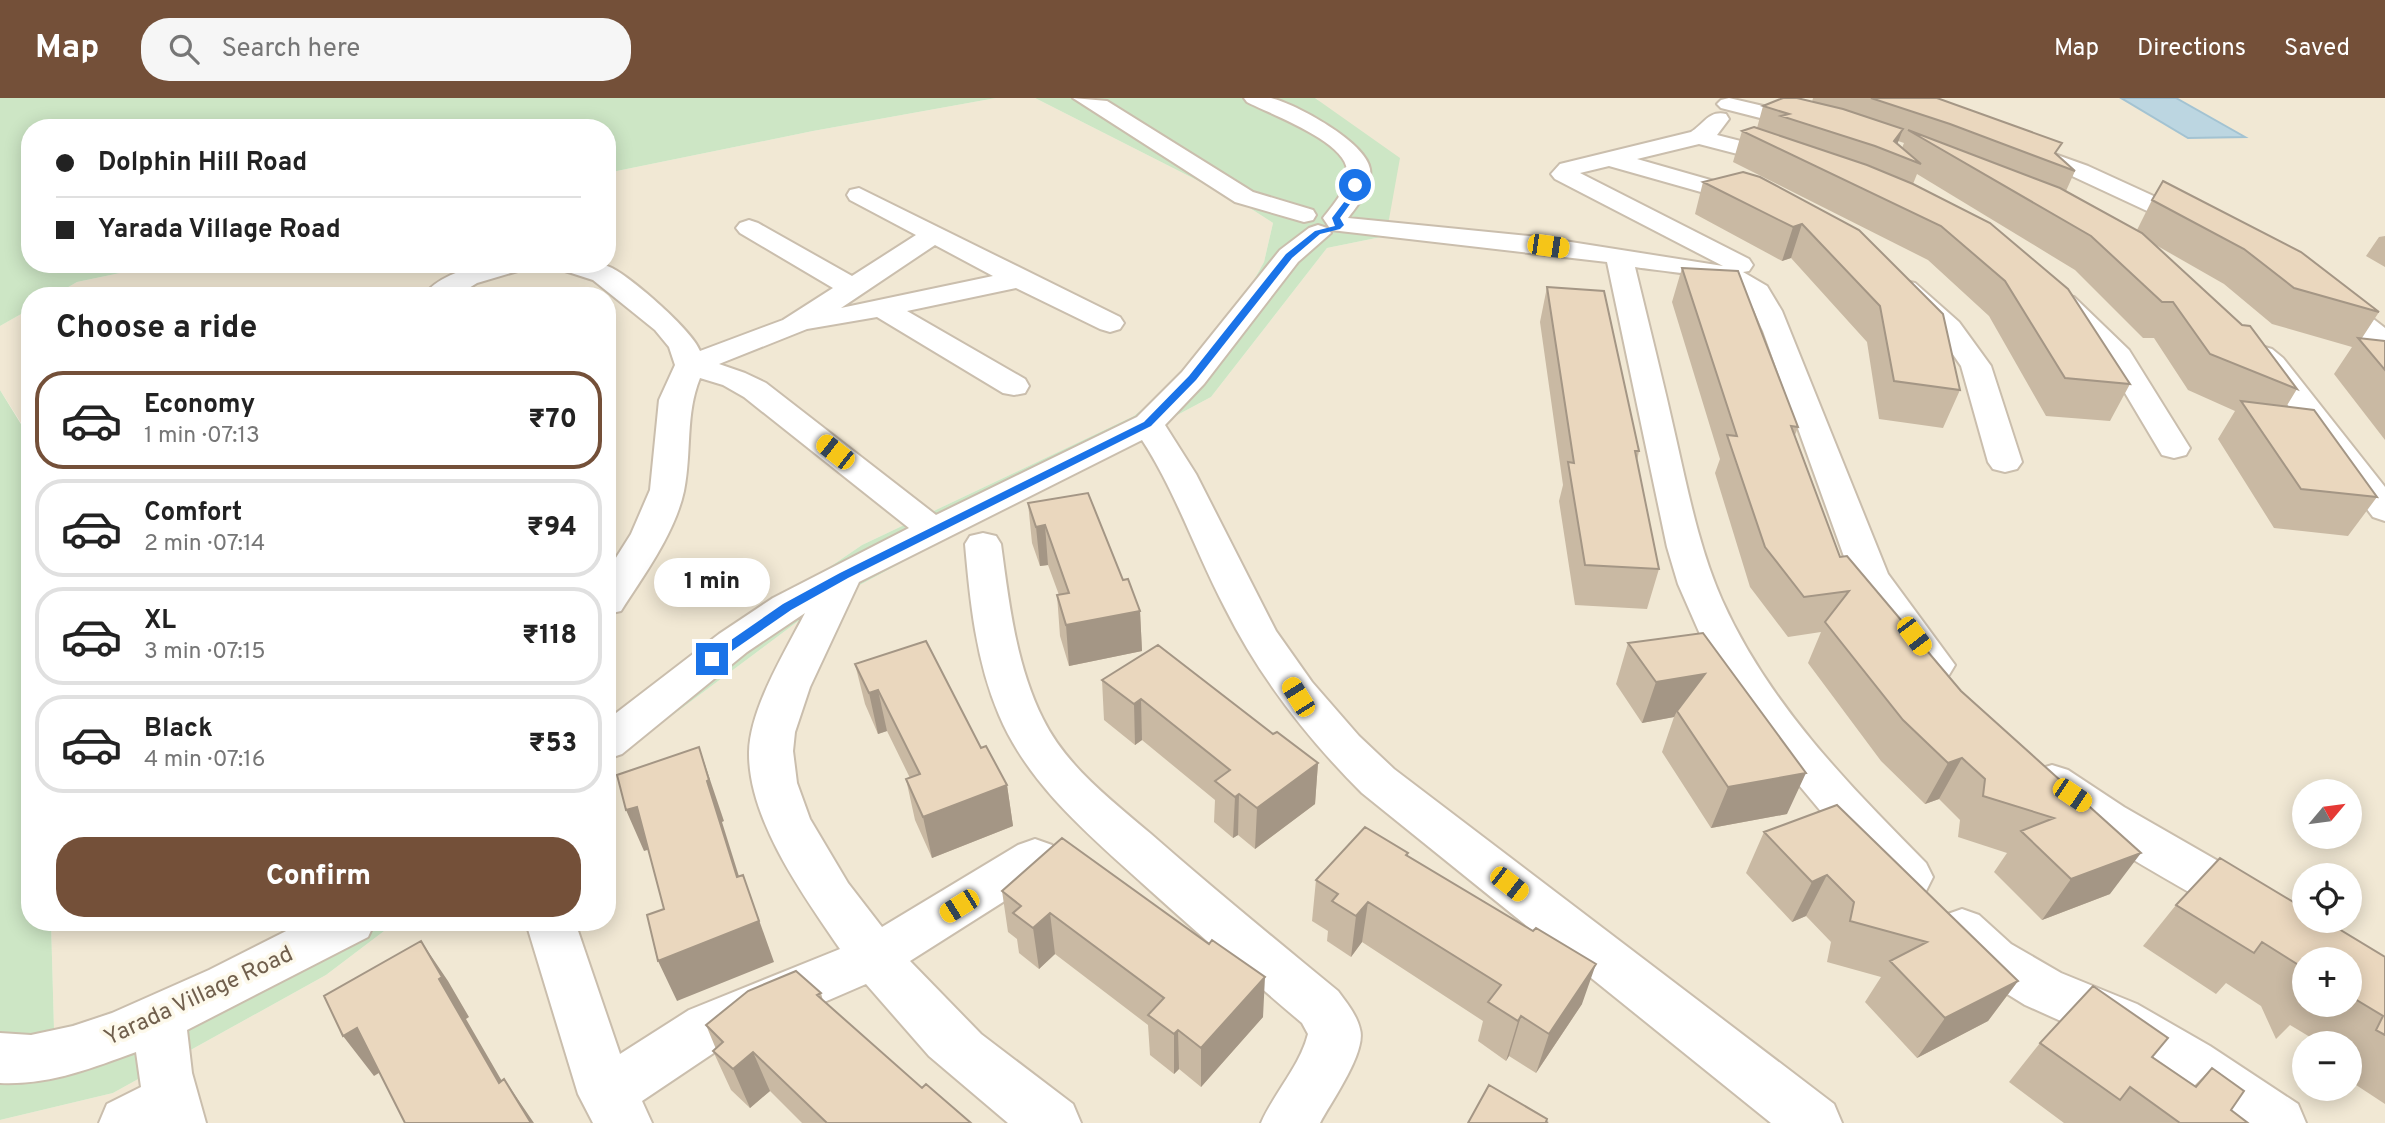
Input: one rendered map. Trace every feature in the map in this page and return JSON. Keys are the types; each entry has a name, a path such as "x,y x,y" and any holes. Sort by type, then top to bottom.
{"street":[{"path":"1083,98 1100,105 1253,201 1263,210 1316,222 1619,256 1709,272 1745,283 1762,297 1777,331 1870,576 1954,687"},
{"path":"616,736 733,643 787,607 844,575 1148,424 1193,378 1316,222 1340,184 1340,158 1329,146 1284,120 1276,110 1254,98"},
{"path":"1745,283 1749,276 1746,270 1737,264 1563,174 1568,169 1699,137 1710,130 1731,101 1829,129"},
{"path":"1699,137 1816,169"},
{"path":"1999,142 2080,171 2221,236"},
{"path":"1611,159 1713,187 1760,202 1780,212"},
{"path":"859,195 1019,279 1110,323"},
{"path":"748,228 852,287"},
{"path":"793,326 934,235"},
{"path":"1619,256 1685,552 1704,602 1730,653 1775,723 1836,802 1993,960 2043,989 2118,1021 2191,1064 2278,1123"},
{"path":"451,287 467,277 481,273"},
{"path":"600,273 665,324 683,345 690,365 675,400 667,490 663,504 653,527 616,587"},
{"path":"1884,273 1929,308 1963,345 1976,366 2005,462"},
{"path":"690,365 793,326 1019,279"},
{"path":"2303,279 2385,342"},
{"path":"2041,286 2062,301 2118,356 2174,448"},
{"path":"882,308 1014,386"},
{"path":"2240,337 2272,364 2385,510"},
{"path":"690,365 734,379 755,390 933,530"},
{"path":"1148,424 1179,472 1257,631 1298,697 1341,748 1378,781 1814,1123"},
{"path":"983,544 990,611 1015,702 1032,738 1047,760 1083,800 1185,894 1320,1007 1335,1031 1330,1054 1289,1123"},
{"path":"844,575 782,706 771,752 776,787 790,830 826,890 875,957 935,1027 1012,1093 1053,1123"},
{"path":"2022,757 2108,820 2275,917"},
{"path":"554,931 615,1109 708,1027 875,957 1035,858"},
{"name":"Yarada Village Road","path":"0,1058 11,1062 52,1058 159,1018 333,931"},
{"path":"159,1018 165,1073 159,1116"}],"shaded area":[{"path":"996,98 1035,98 1242,203 1273,223 1264,262 1216,348 1134,416 862,545 616,713 616,287 68,287 77,282 120,273 616,273 616,171 813,131"},
{"path":"1315,98 2385,98 2385,1123 0,1123 0,1120 113,1093 326,975 384,931 616,931 616,757 813,610 1211,397 1327,248 1386,236"},
{"path":"21,314 21,423 0,390 0,326"},
{"path":"51,931 298,931 217,987 54,1029"}],"green space":[{"path":"0,98 996,98 813,131 616,171 616,119 21,119 21,273 120,273 77,282 68,287 21,287 21,314 0,326"},
{"path":"1035,98 1315,98 1400,158 1386,236 1327,248 1211,397 813,610 616,757 616,713 862,545 1134,416 1216,348 1264,262 1273,223 1242,203"},
{"path":"0,390 21,424 21,931 51,931 54,1029 217,987 298,931 384,931 326,975 113,1093 0,1120"}],"water":[{"path":"2121,98 2176,98 2245,137 2188,138"}],"building":[{"path":"1783,98 1797,98 1843,109 1903,129 1894,141 1921,164 1875,146 1781,116 1789,114 1763,106"},
{"path":"1871,98 1937,98 2062,143 2055,153 2075,171 1950,124"},
{"path":"1754,127 1867,165 1913,184 1990,223 2068,289 2130,384 2065,378 2005,281 1941,226 1742,131"},
{"path":"1908,130 2060,188 2142,233 2242,325 2250,326 2297,389 2210,354 2173,302 2162,302 2091,236"},
{"path":"1743,172 1760,177 1859,230 1943,314 1960,390 1894,381 1880,306 1802,224 1793,227 1703,182"},
{"path":"2163,181 2301,252 2379,312 2294,288 2244,249 2152,200"},
{"path":"1682,268 1738,271 1798,427 1791,426 1840,557 1847,556 1961,691 2141,853 2071,879 2021,831 2054,818 1983,796 1985,779 1962,758 1948,763 1903,720 1825,622 1849,591 1804,597 1765,547 1727,435 1737,436"},
{"path":"1547,287 1604,291 1639,451 1635,451 1659,569 1585,565 1568,462 1574,463"},
{"path":"2358,338 2385,341 2385,370"},
{"path":"2241,401 2314,410 2377,497 2301,489"},
{"path":"1088,493 1123,580 1128,579 1140,611 1066,625 1057,595 1069,593 1045,525 1036,527 1028,503"},
{"path":"1703,633 1806,773 1728,787 1677,711 1705,674 1656,682 1628,643"},
{"path":"926,641 981,748 986,746 1007,785 923,817 906,779 920,774 878,690 869,693 855,664"},
{"path":"1158,645 1273,734 1277,732 1318,763 1257,808 1239,794 1235,797 1215,781 1230,770 1141,699 1134,704 1102,680"},
{"path":"699,747 737,877 743,875 759,921 658,961 647,915 664,909 637,807 626,810 617,775"},
{"path":"1837,805 2018,981 1945,1018 1890,961 1927,942 1850,921 1854,902 1827,875 1812,882 1764,832"},
{"path":"1365,827 1408,853 1406,855 1533,931 1536,928 1596,964 1549,1034 1521,1016 1518,1021 1488,1002 1501,985 1368,902 1356,916 1332,901 1338,894 1316,880"},
{"path":"1062,838 1209,944 1212,940 1265,977 1201,1048 1178,1030 1174,1034 1148,1015 1164,998 1050,913 1033,928 1013,913 1021,906 1002,891"},
{"path":"2220,858 2292,901 2292,933 2345,933 2385,957 2385,1035 2376,1030 2383,1016 2362,1003 2362,947 2292,947 2292,961 2262,942 2254,953 2176,905"},
{"path":"421,941 442,977 439,979 499,1083 504,1079 531,1123 405,1123 357,1028 343,1036 324,996"},
{"path":"796,971 821,993 817,995 922,1088 926,1084 971,1123 827,1123 753,1052 733,1069 713,1051 723,1042 706,1025 748,991"},
{"path":"2093,986 2168,1038 2152,1057 2196,1087 2212,1068 2244,1091 2231,1110 2248,1123 2180,1123 2130,1087 2120,1100 2040,1043"},
{"path":"1489,1085 1547,1119 1548,1123 1468,1123"}],"route":[{"path":"712,659 787,607 844,575 1148,424 1193,378 1289,256 1318,233 1338,228 1340,225 1336,218 1352,197 1355,185"}]}
